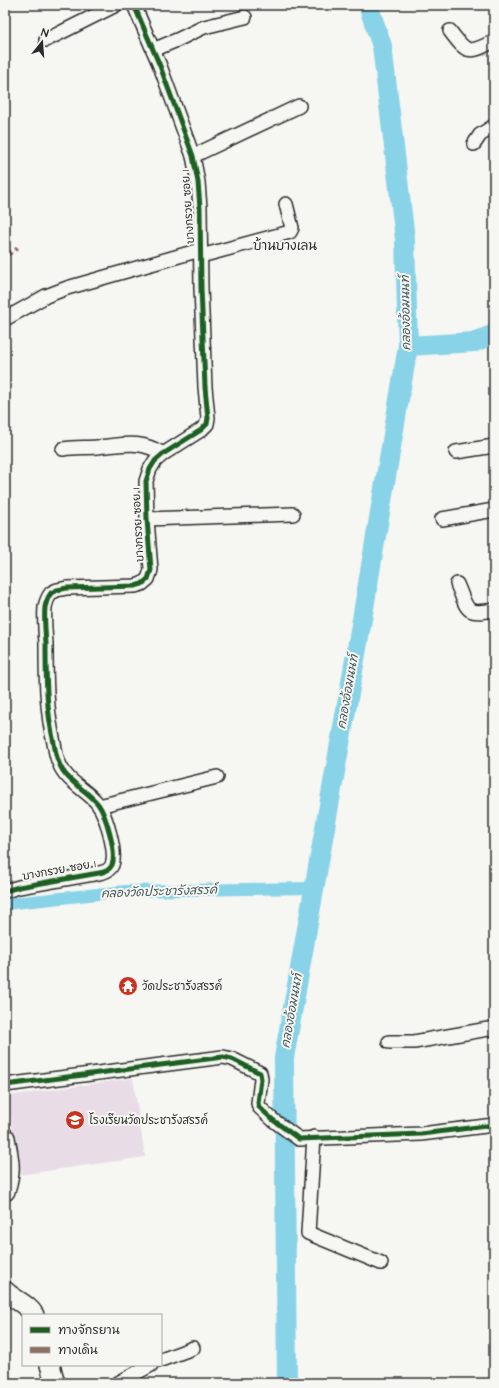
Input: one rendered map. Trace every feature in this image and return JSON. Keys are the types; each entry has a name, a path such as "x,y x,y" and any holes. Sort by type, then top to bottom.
{"street":[{"path":"46,40 116,5"},
{"name":"บางกรวย ซอย 1","path":"5,891 19,887 100,873 109,869 112,864 112,848 105,819 99,806 91,796 72,782 63,772 58,762 50,725 46,676 45,608 51,592 57,590 67,588 135,586 142,584 148,579 151,570 146,481 150,469 155,461 163,454 201,430 207,424 208,418 205,387 198,182 193,156 160,66 134,5"},
{"path":"153,50 204,27 245,17"},
{"path":"450,31 466,49 472,50 479,48 494,41"},
{"path":"193,156 299,106"},
{"path":"474,144 480,135 494,126"},
{"path":"5,319 46,296 67,288 201,253 290,232 292,228 286,204"},
{"path":"63,449 76,447 94,448 132,443 149,446 163,454"},
{"path":"456,452 494,446"},
{"path":"442,519 494,510"},
{"path":"147,519 293,514"},
{"path":"457,584 470,611 477,613 494,610"},
{"path":"99,806 217,777"},
{"path":"389,1042 414,1042 494,1028"},
{"path":"5,1085 223,1057 232,1059 260,1073 259,1107 273,1120 299,1139 314,1137 421,1134 494,1125"},
{"path":"314,1137 308,1233 381,1263"},
{"path":"5,1138 10,1168 5,1191"},
{"path":"5,1291 10,1296 27,1306 33,1314"},
{"path":"162,1360 193,1348"},
{"path":"50,1366 55,1383"},
{"path":"118,1383 149,1366"}],"shaded area":[{"name":"โรงเรียนวัดประชารังสรรค์","path":"133,1078 145,1157 19,1175 8,1096"}],"waterway":[{"name":"คลองอ้อมนนท์","path":"287,1383 284,1058 359,637 408,346 405,239 382,46 368,5"},
{"path":"408,346 475,342 494,334"},
{"name":"คลองวัดประชารังสรรค์","path":"5,904 126,891 314,888"}],"marked path":[{"path":"5,256 18,248"}],"cycle path":[{"path":"5,891 19,887 103,872 108,870 112,865 112,843 101,809 93,799 66,775 62,770 56,756 51,731 46,680 45,607 51,593 57,590 67,588 135,586 142,584 148,579 151,570 146,481 150,469 155,461 163,454 201,430 207,424 208,418 205,387 198,182 193,156 160,66 134,5"},
{"path":"5,1085 223,1057 232,1059 260,1073 259,1107 273,1120 299,1139 421,1134 494,1125"}],"place":[{"name":"วัดประชารังสรรค์","path":"128,986"},
{"name":"โรงเรียนวัดประชารังสรรค์","path":"75,1120"}],"district":[{"name":"บ้านบางเลน","path":"285,246"}]}
